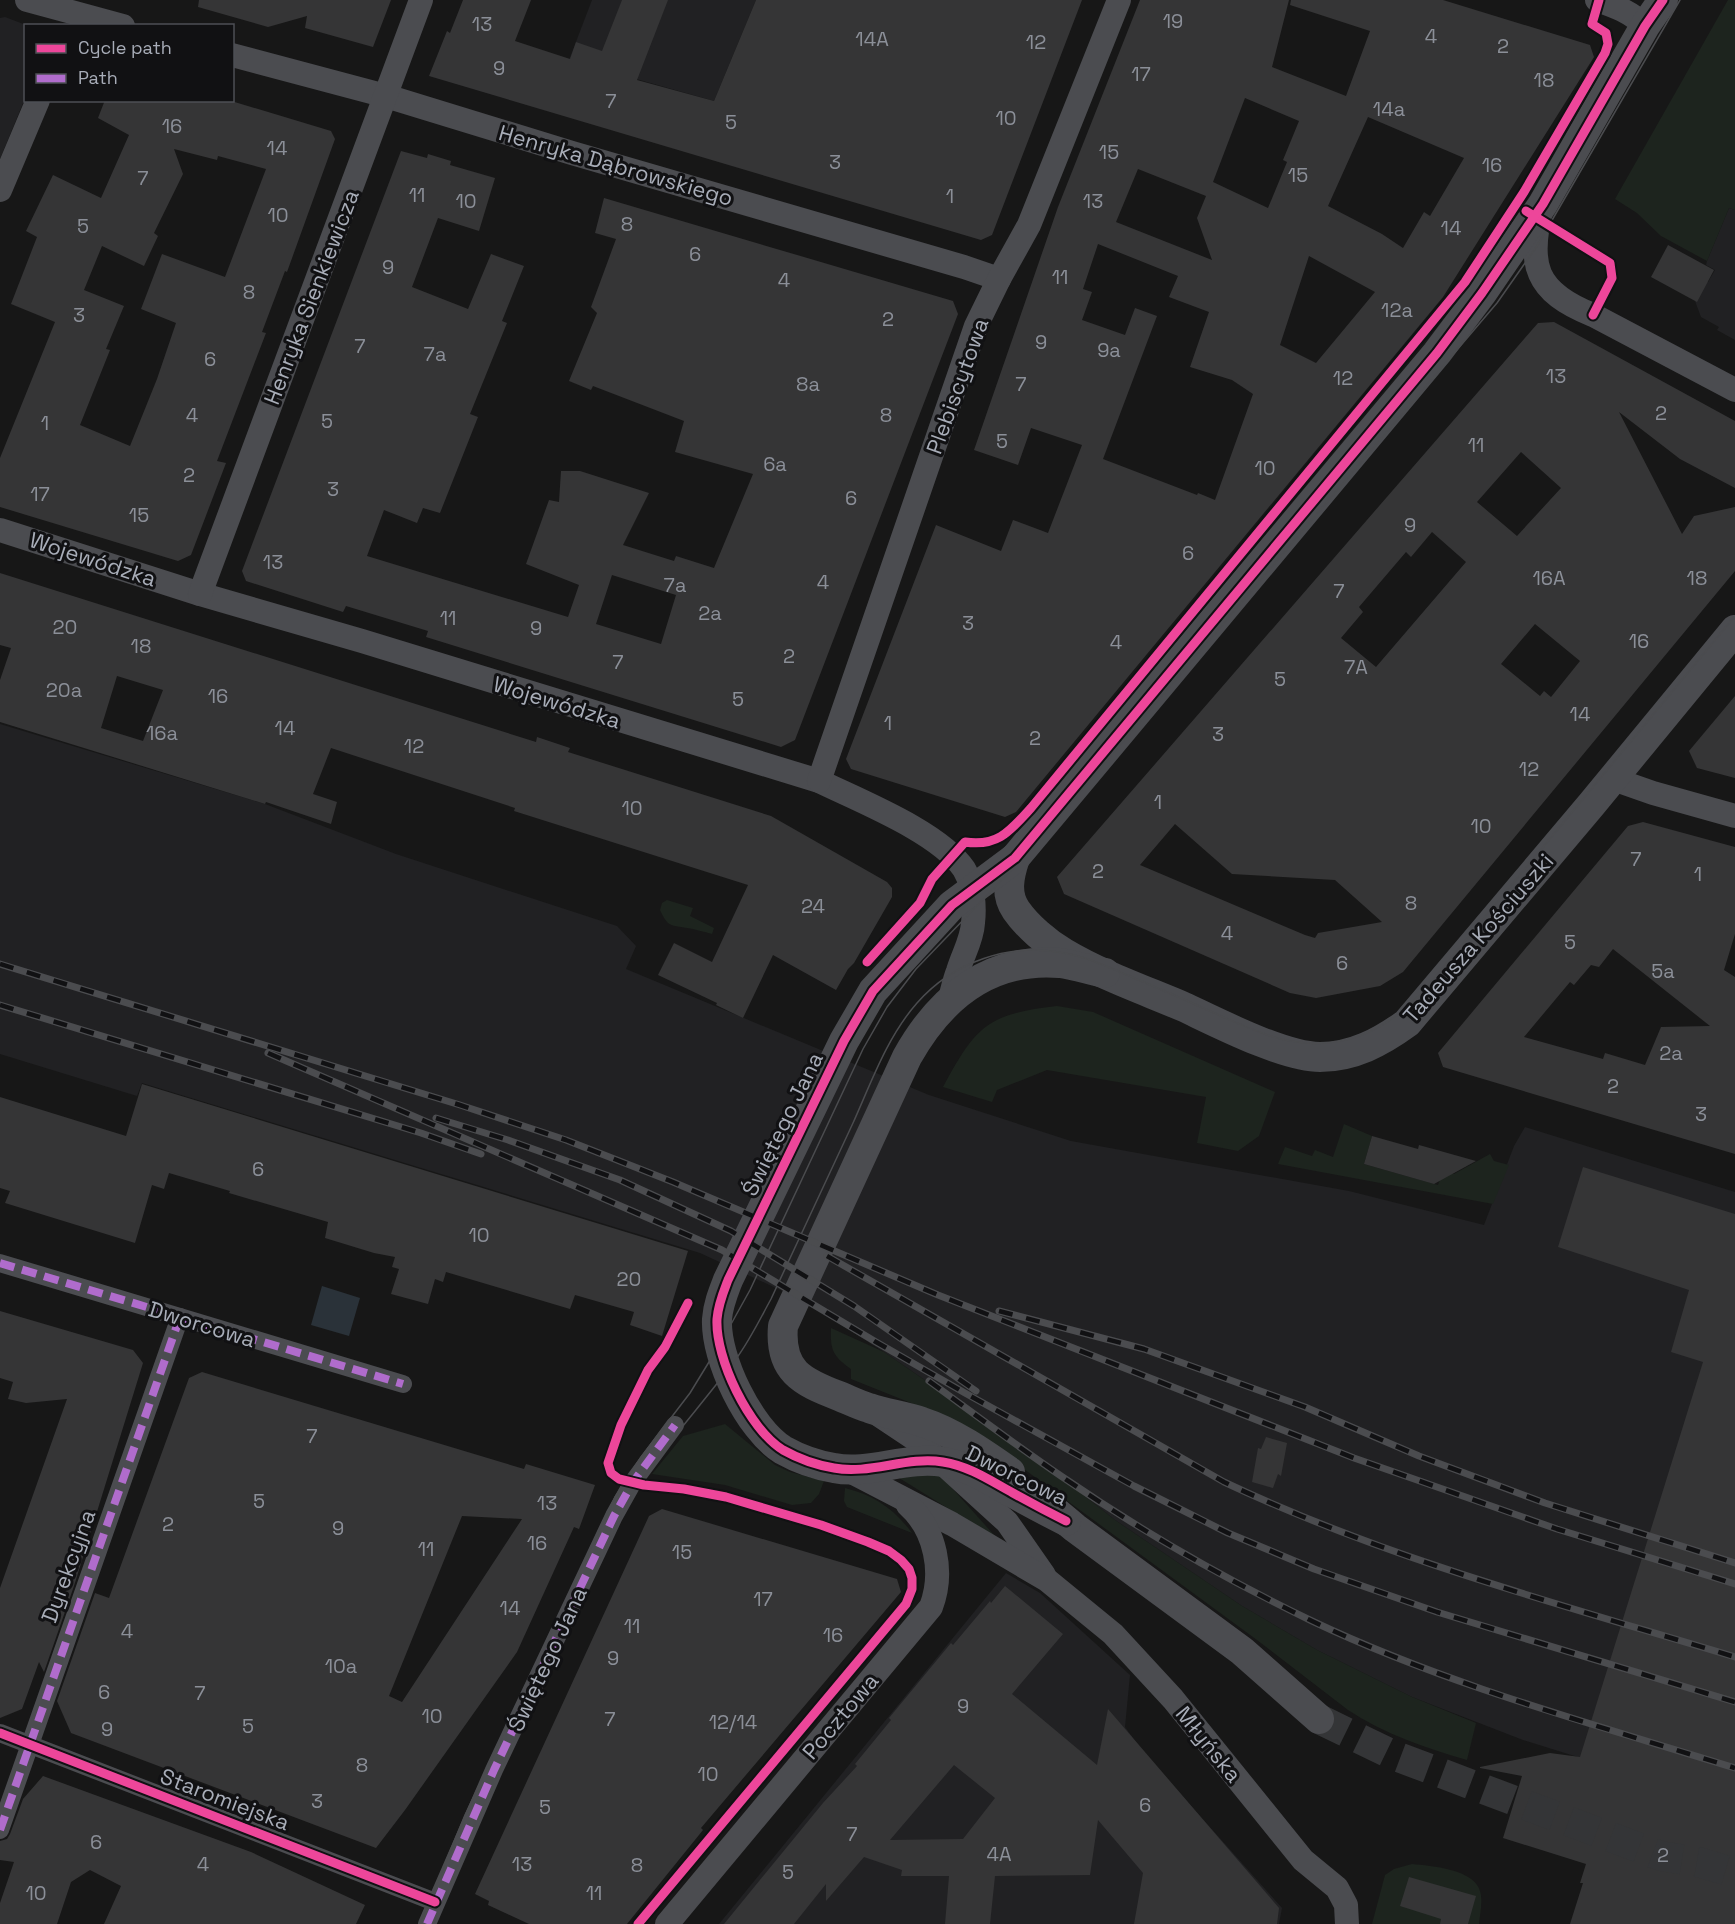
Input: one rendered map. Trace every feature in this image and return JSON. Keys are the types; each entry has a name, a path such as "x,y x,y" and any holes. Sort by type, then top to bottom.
{"street":[{"path":"27,0 70,19 108,24"},
{"name":"Henryka Sienkiewicza","path":"200,594 421,0"},
{"name":"Plebiscytowa","path":"819,782 976,326 1029,225 1119,0"},
{"path":"1597,0 1621,8 1645,26"},
{"path":"1015,858 1437,352 1482,293 1543,204 1645,26 1663,0"},
{"name":"Henryka Dąbrowskiego","path":"234,56 386,96 572,153 952,263 999,279"},
{"path":"0,190 37,102"},
{"path":"1543,204 1539,219 1537,263 1541,277 1549,289 1570,305 1735,390"},
{"name":"Wojewódzka","path":"0,530 200,594 373,644 819,782 934,839 955,858 965,871 974,900 973,924 969,942 949,1002"},
{"name":"Tadeusza Kościuszki","path":"1015,858 1010,873 1008,893 1014,908 1022,918 1063,952 1105,973 1296,1054 1319,1058 1364,1049 1386,1038 1407,1023 1735,630"},
{"path":"1613,778 1653,793 1735,816"},
{"name":"Świętego Jana","path":"746,1409 727,1369 717,1321 719,1304 728,1280 844,1041 873,991 952,905 1015,858"},
{"name":"Tadeusza Kościuszki","path":"949,1002 955,995 981,978 1008,966 1061,963 1105,973"},
{"name":"Dworcowa","path":"949,1002 918,1038 907,1057 783,1326 782,1343 788,1361 797,1375 815,1388 869,1408 923,1422 975,1449 1020,1479 1066,1521 1242,1651 1319,1719"},
{"name":"Dworcowa","path":"0,1263 404,1384"},
{"name":"Dyrekcyjna","path":"0,1830 180,1317"},
{"name":"Dworcowa","path":"869,1408 918,1442 1007,1522 1047,1580"},
{"name":"Dworcowa","path":"746,1409 781,1449 809,1462 848,1470 952,1524 1047,1580"},
{"name":"Świętego Jana","path":"427,1924 494,1770 621,1501 675,1425"},
{"name":"Dworcowa","path":"848,1470 899,1463 942,1462 980,1475 1066,1521"},
{"name":"Pocztowa","path":"667,1924 931,1607 938,1576 934,1544 916,1513 895,1494"},
{"name":"Młyńska","path":"1047,1580 1127,1647 1173,1699 1303,1860 1337,1888 1346,1905 1347,1924"},
{"name":"Staromiejska","path":"0,1733 435,1902"}],"shaded area":[{"path":"592,0 756,0 714,101 569,60"},
{"path":"1728,0 1735,0 1735,210 1729,208 1707,261 1661,236 1637,213 1615,199"},
{"path":"5,17 24,24 24,101 0,159 0,18"},
{"path":"1729,208 1735,210 1735,340 1717,330 1719,327 1701,317 1695,301 1705,281 1708,282 1715,270 1706,265"},
{"path":"0,724 265,804 396,854 617,926 636,946 626,969 929,1095 1071,1141 1349,1191 1484,1225 1514,1146 1525,1127 1735,1192 1735,1806 1523,1740 1412,1697 1317,1650 1242,1606 1115,1520 1028,1451 884,1352 804,1301 700,1253 142,1083 137,1096 0,1054"},
{"path":"667,900 693,908 690,916 714,928 712,934 673,925 665,920 660,910 662,903"},
{"path":"1057,1006 1093,1012 1275,1092 1259,1136 1238,1151 1197,1143 1206,1097 1047,1070 997,1090 992,1102 943,1087 965,1050 986,1027 1014,1013"},
{"path":"1344,1124 1372,1136 1364,1164 1438,1185 1443,1171 1454,1174 1490,1154 1494,1161 1509,1165 1493,1204 1278,1164 1285,1147 1312,1156 1315,1150 1333,1157"},
{"path":"322,1286 360,1298 349,1336 311,1325"},
{"path":"831,1328 884,1352 1028,1451 1115,1520 1242,1606 1317,1650 1412,1697 1476,1723 1467,1760 1406,1739 1362,1719 1009,1458 931,1411 851,1379 851,1369 836,1356 832,1347"},
{"path":"725,1424 775,1465 790,1472 824,1481 819,1494 811,1503 792,1505 725,1485 652,1474 683,1436"},
{"path":"933,1472 943,1478 994,1535 896,1476"},
{"path":"845,1488 883,1504 912,1533 847,1507 844,1501"},
{"path":"1006,1573 1040,1593 1130,1675 1125,1727 1144,1753 1282,1908 1279,1924 719,1924"},
{"path":"1412,1864 1451,1870 1470,1878 1480,1891 1479,1924 1372,1924 1385,1875 1394,1869"}],"building":[{"path":"199,0 391,0 373,47 305,28 307,16 268,27 198,7"},
{"path":"463,0 531,0 515,41 570,59 576,42 602,51 622,0 668,0 637,80 714,101 756,0 1082,0 992,235 981,240 429,76 447,31 450,33"},
{"path":"1140,0 1289,0 1272,67 1346,96 1370,31 1290,5 1291,0 1443,0 1590,45 1594,57 1443,297 1016,812 1005,817 851,769 846,759 936,525 1001,551 1013,520 1048,533 1082,445 1031,428 1018,465 974,450 1058,207","holes":["1245,98 1299,121 1283,160 1287,162 1268,208 1213,182","1368,117 1464,158 1430,216 1424,212 1403,248 1382,234 1328,206","1138,169 1206,196 1197,218 1212,260 1116,222","1098,244 1178,276 1169,297 1209,312 1190,367 1232,380 1253,394 1215,500 1103,459 1157,316 1135,308 1125,335 1082,320 1092,292 1083,289","1309,256 1375,292 1316,363 1280,345"]},
{"path":"104,102 234,102 331,131 335,139 287,272 285,271 262,332 266,333 217,461 226,463 191,555 178,561 0,507 0,458 55,322 11,304 37,237 26,231 53,175 101,198 129,135 98,118","holes":["174,149 217,160 218,156 266,169 225,277 162,254 141,309 176,323 157,379 130,446 80,425 110,350 106,349 124,306 84,290 102,246 144,266 158,236 154,233 183,174"]},
{"path":"401,151 427,158 428,154 451,161 450,165 495,178 479,231 438,218 412,287 468,309 491,254 524,266 502,321 507,323 470,414 478,417 440,513 423,508 417,523 384,510 367,556 568,617 579,585 526,564 549,500 559,502 561,471 580,471 649,493 623,545 674,561 676,556 714,568 753,474 675,452 684,421 593,386 591,390 569,381 597,313 591,307 616,239 595,233 604,198 953,301 958,314 795,740 781,747 426,637 428,631 346,606 343,612 246,581 242,571","holes":["612,575 676,595 661,644 596,624"]},
{"path":"1668,245 1714,270 1697,302 1651,277"},
{"path":"1554,322 1735,421 1735,488 1680,459 1619,412 1682,534 1694,516 1735,507 1735,571 1403,972 1380,986 1316,998 1290,993 1064,894 1057,877 1538,323","holes":["1521,452 1561,488 1517,536 1477,502","1432,532 1466,562 1376,667 1341,638 1363,612 1359,607 1406,552 1411,557","1535,624 1580,661 1551,697 1544,691 1540,696 1501,664","1175,824 1232,874 1335,880 1382,922 1318,933 1315,938 1140,865"]},
{"path":"0,573 536,742 537,737 570,748 568,752 771,816 887,882 892,888 892,897 836,990 773,955 743,1018 658,975 674,943 712,962 748,885 514,811 515,808 331,748 313,794 337,802 331,824 266,802 265,804 0,722 0,680 11,648 0,645","holes":["117,676 163,690 143,741 101,728"]},
{"path":"1735,696 1735,778 1697,768 1689,751"},
{"path":"1643,822 1735,847 1735,934 1724,970 1735,977 1735,1154 1443,1067 1438,1053 1628,826","holes":["1613,949 1710,1026 1661,1027 1645,1065 1605,1053 1603,1059 1524,1037 1570,982 1574,985 1591,965 1599,967"]},
{"path":"142,1084 688,1251 662,1336 630,1325 634,1312 575,1295 570,1309 446,1272 443,1282 435,1279 428,1304 391,1294 399,1269 392,1267 395,1257 325,1238 328,1222 169,1173 164,1189 152,1185 135,1243 5,1203 10,1191 0,1188 0,1097 126,1136"},
{"path":"1372,1136 1418,1149 1419,1145 1476,1161 1434,1184 1364,1164"},
{"path":"1583,1167 1735,1214 1735,1924 1570,1924 1583,1883 1580,1883 1586,1864 1503,1838 1522,1776 1480,1768 1550,1753 1580,1757 1703,1362 1671,1352 1689,1290 1558,1247"},
{"path":"0,1311 133,1350 143,1363 74,1586 44,1672 39,1662 22,1709 0,1718 0,1588 67,1399 26,1403 8,1399 13,1382 0,1378"},
{"path":"202,1372 524,1469 526,1464 595,1485 579,1529 574,1527 517,1652 376,1848 71,1733 57,1701 95,1593 109,1598 189,1378","holes":["462,1516 522,1519 402,1702 389,1696"]},
{"path":"1266,1437 1287,1443 1281,1476 1278,1474 1273,1488 1252,1482 1258,1448 1261,1449"},
{"path":"662,1509 897,1579 901,1592 701,1828 703,1830 627,1924 529,1924 488,1905 489,1901 475,1894 649,1516"},
{"path":"1005,1586 1063,1634 1012,1694 1097,1765 1108,1709 1279,1908 1277,1924 1134,1924 1143,1873 1098,1820 1090,1875 995,1876 990,1924 945,1924 949,1876 901,1876 902,1870 864,1857 826,1901 826,1884 794,1924 724,1924 823,1803 857,1766 855,1764 891,1720 889,1718 951,1643 953,1645 990,1601 991,1603","holes":["954,1765 995,1798 963,1839 890,1840"]},
{"path":"43,1776 251,1852 365,1905 356,1924 104,1924 121,1886 90,1870 71,1882 57,1924 0,1924 0,1903 14,1862 0,1860 0,1841 7,1839 23,1799"},
{"path":"1409,1877 1476,1896 1468,1924 1440,1924 1441,1919 1400,1906"}],"tunnel":[{"path":"1319,1719 1393,1755 1661,1856 1698,1862 1735,1873"}],"tram line":[{"path":"420,1924 465,1815 615,1497 641,1457 690,1393 750,1290 863,1049 887,1007 916,969 1025,856 1497,303 1537,246 1680,0"},
{"path":"433,1924 476,1822 630,1498 668,1445 736,1359 750,1337 771,1299 880,1061 897,1030 917,1003 948,976 984,958 1023,950 1044,950 1073,955 1099,963 1243,1025 1284,1040 1305,1043 1338,1042 1369,1032 1396,1016 1421,994 1735,616"}],"railway":[{"path":"0,964 460,1105 566,1140 673,1182 938,1295 1354,1458 1557,1529 1735,1584"},
{"path":"0,1005 421,1133 481,1154"},
{"path":"268,1053 722,1250 965,1393 1134,1486 1228,1533 1314,1569 1437,1612 1735,1702"},
{"path":"436,1118 508,1140 620,1180 731,1231 854,1306 976,1391"},
{"path":"827,1256 1224,1482 1348,1535 1476,1579 1735,1657"},
{"path":"999,1311 1144,1349 1305,1407 1419,1456 1545,1503 1735,1563"},
{"path":"929,1381 1044,1465 1122,1516 1215,1571 1312,1621 1363,1644 1468,1684 1735,1768"}],"marked path":[{"path":"0,1263 403,1384"},
{"path":"0,1830 180,1317"},
{"path":"427,1924 494,1770 614,1516 633,1482 675,1425"}],"cycle path":[{"path":"867,962 920,903 932,879 965,842 995,840 1010,830 1031,808 1465,282 1524,192 1605,53 1608,44 1606,33 1592,24 1599,0"},
{"path":"1066,1521 980,1475 953,1464 916,1461 847,1470 801,1459 783,1450 758,1426 736,1391 728,1372 718,1335 717,1319 728,1280 844,1041 873,991 952,905 1015,858 1437,353 1482,293 1543,204 1645,26 1663,0"},
{"path":"1526,211 1610,263 1612,278 1593,315"},
{"path":"638,1924 906,1604 912,1589 909,1569 901,1560 889,1551 868,1542 821,1525 726,1497 684,1489 644,1485 619,1479 611,1473 608,1463 621,1425 648,1370 665,1347 688,1303"},
{"path":"0,1733 435,1902"}]}
